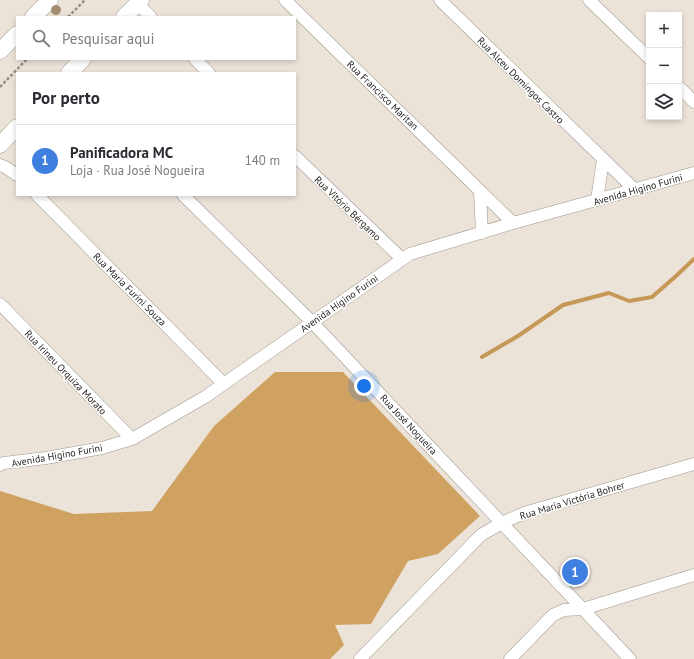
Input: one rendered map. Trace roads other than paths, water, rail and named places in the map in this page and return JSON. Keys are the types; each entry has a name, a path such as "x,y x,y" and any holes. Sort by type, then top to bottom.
{"main road":[{"path":"34,16 50,0"},
{"path":"125,16 139,2"},
{"path":"0,51 16,35"},
{"path":"0,145 16,128"}],"street":[{"name":"Rua Francisco Maritan","path":"285,0 513,223"},
{"name":"Rua Alceu Domingos Castro","path":"440,0 602,160 634,189"},
{"path":"589,0 646,55"},
{"path":"139,2 150,16"},
{"path":"196,60 208,72"},
{"path":"682,90 694,102"},
{"name":"Rua Vitório Bérgamo","path":"296,157 402,260"},
{"path":"597,200 602,160"},
{"path":"0,165 16,174"},
{"name":"Avenida Higino Furini","path":"1,463 46,458 102,448 132,439 205,397 410,254 513,223 694,173"},
{"path":"480,191 482,233"},
{"name":"Rua Maria Furini Souza","path":"38,196 224,384"},
{"name":"Rua José Nogueira","path":"184,196 312,322 630,659"},
{"name":"Rua Irineu Orquiza Morato","path":"0,304 132,439"},
{"name":"Rua Maria Victória Bohrer","path":"360,659 481,535 524,513 694,464"},
{"path":"510,659 553,615 564,610 583,609 694,575"}],"waterway":[{"path":"482,357 518,336 563,305 609,293 629,301 652,297 694,259"}],"place":[{"name":"Panificadora MC","path":"575,572"}]}
